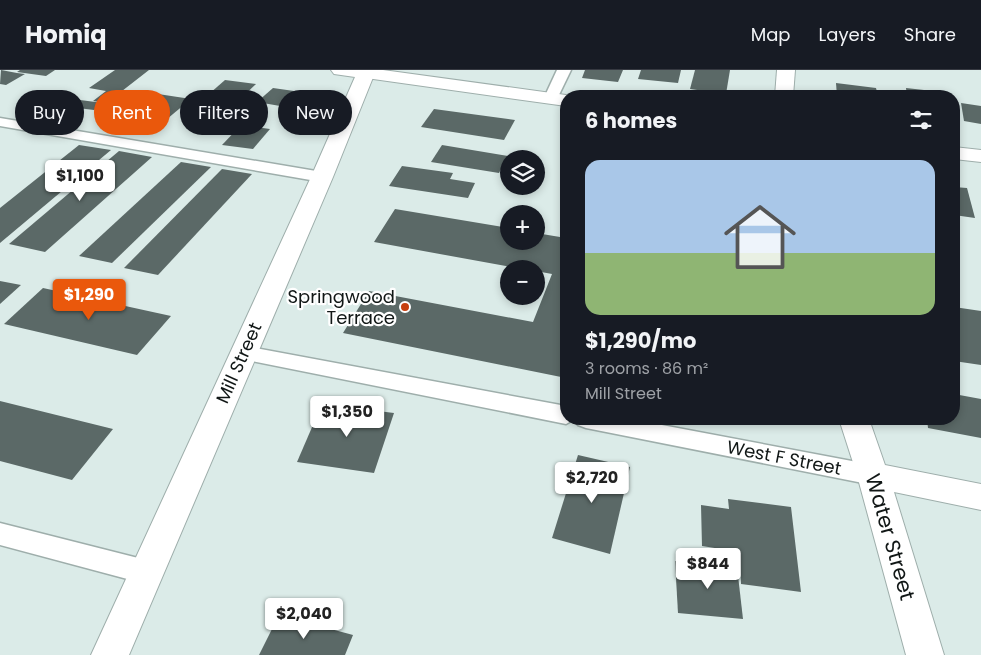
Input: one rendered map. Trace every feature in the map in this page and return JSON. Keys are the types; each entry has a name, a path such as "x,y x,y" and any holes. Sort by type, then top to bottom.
{"street":[{"path":"784,90 786,70"},
{"path":"358,71 559,99"},
{"name":"Mill Street","path":"110,655 322,177 358,71"},
{"path":"960,154 981,156"},
{"name":"Water Street","path":"856,425 873,475 925,655"},
{"name":"West F Street","path":"873,475 981,497"}],"lane":[{"path":"561,90 564,70"},
{"path":"0,122 322,177"},
{"path":"244,353 560,414"},
{"name":"West F Street","path":"617,425 873,475"},
{"path":"0,534 146,572"}],"building":[{"path":"1,70 25,74 6,85 0,84"},
{"path":"20,70 55,70 46,76 17,72"},
{"path":"115,70 149,70 123,90 89,88"},
{"path":"585,70 623,70 618,82 582,78"},
{"path":"641,70 681,70 678,83 638,79"},
{"path":"695,70 730,70 727,90 690,89"},
{"path":"225,80 256,84 250,90 214,90"},
{"path":"836,83 876,88 876,90 837,90"},
{"path":"273,88 287,90 278,90 278,106 268,104 268,92"},
{"path":"906,88 924,90 906,90"},
{"path":"170,96 180,97 180,108 170,116"},
{"path":"84,101 94,102 94,110 84,109"},
{"path":"961,103 981,106 981,124 964,121"},
{"path":"434,109 515,120 504,140 421,127"},
{"path":"232,135 265,135 253,149 222,145"},
{"path":"79,145 111,150 0,243 0,208"},
{"path":"442,145 500,155 500,171 499,173 431,162"},
{"path":"119,151 152,157 45,252 9,244"},
{"path":"181,162 211,167 112,263 79,256"},
{"path":"402,166 453,173 450,179 475,183 468,198 389,186"},
{"path":"222,169 252,174 158,275 124,268"},
{"path":"960,187 967,188 975,218 960,216"},
{"name":"Springwood Terrace","path":"395,209 500,226 500,250 545,250 545,234 560,237 560,377 343,333 369,291 533,322 540,305 545,305 545,292 552,274 545,273 545,260 500,260 500,265 374,242"},
{"path":"0,281 21,285 0,304"},
{"path":"43,288 171,316 137,355 4,324"},
{"path":"960,308 981,311 981,365 960,362"},
{"path":"960,395 981,399 981,438 928,428 928,425 960,425"},
{"path":"0,401 113,429 72,480 0,461"},
{"path":"322,404 394,413 374,473 297,462"},
{"path":"578,455 630,467 610,554 552,538"},
{"path":"728,499 791,507 801,592 741,584 740,552 702,546 701,505 729,509"},
{"path":"675,561 737,567 743,619 678,613"},
{"path":"279,615 353,635 345,655 259,655"}],"place":[{"name":"Springwood Terrace","path":"405,307"}]}
